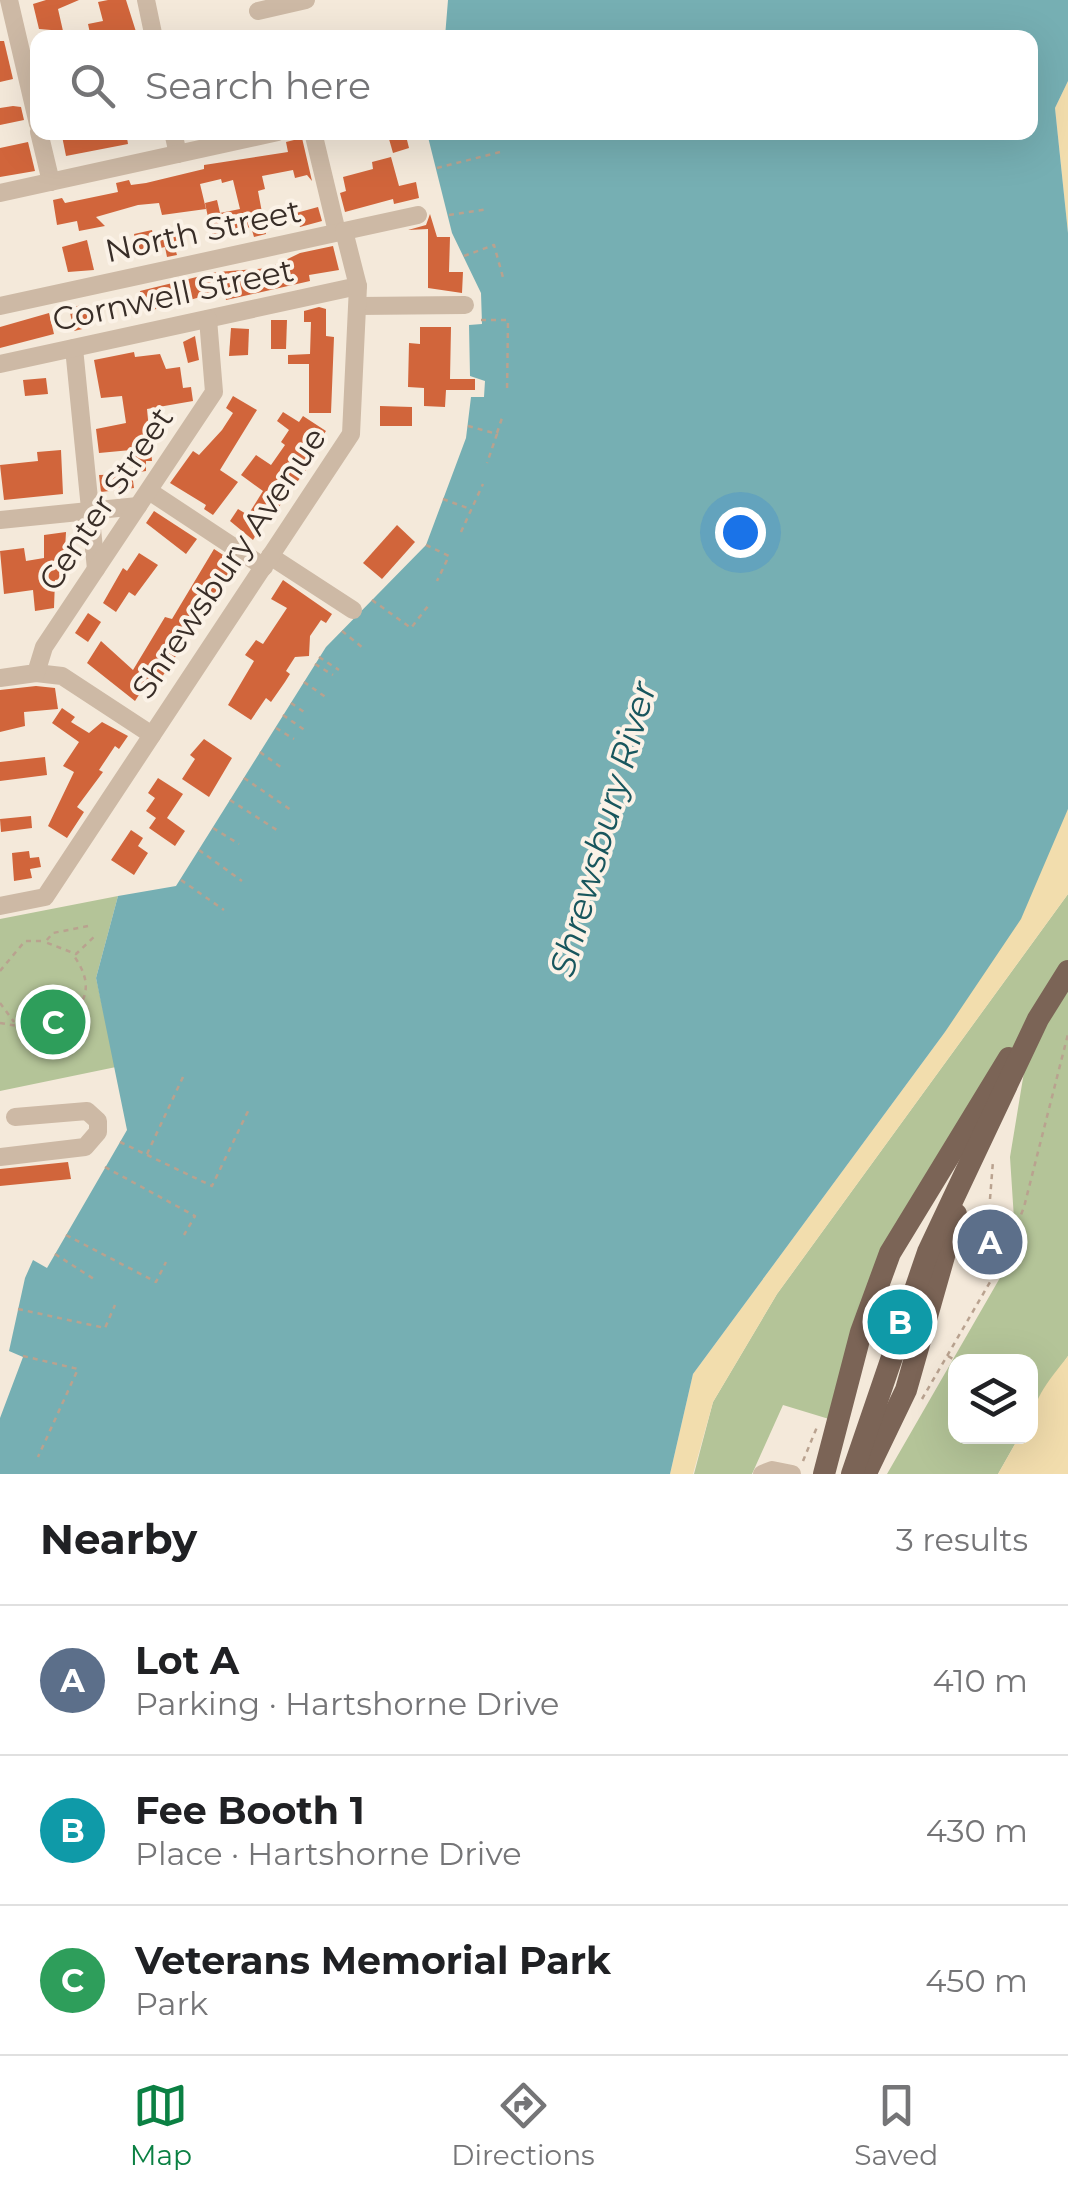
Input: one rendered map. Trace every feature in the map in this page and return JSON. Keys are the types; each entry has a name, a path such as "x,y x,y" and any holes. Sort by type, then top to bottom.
{"main road":[{"path":"824,1474 861,1332 886,1262 992,1082 1068,971"},
{"path":"859,1473 928,1252 1038,1019"},
{"path":"859,1473 868,1410 886,1340 910,1272 965,1169"},
{"path":"886,1262 910,1272"},
{"path":"861,1332 886,1340"},
{"path":"843,1403 868,1410"}],"street":[{"path":"9,0 30,90"},
{"path":"146,0 152,30"},
{"path":"258,11 306,0"},
{"path":"41,140 50,182"},
{"path":"175,140 178,154"},
{"path":"0,193 242,140"},
{"name":"Shrewsbury Avenue","path":"0,906 45,897 351,434 358,286 315,140"},
{"name":"North Street","path":"0,306 418,215"},
{"name":"Cornwell Street","path":"0,364 358,286"},
{"path":"358,306 465,305"},
{"name":"Center Street","path":"36,673 44,647 214,392 208,318"},
{"path":"74,348 87,510 96,569"},
{"path":"0,520 87,510 143,498 353,610"},
{"path":"0,678 36,673 62,676 152,734"},
{"path":"0,1157 86,1146 98,1132 98,1120 87,1111 15,1117"},
{"path":"762,1474 772,1470 792,1474"}],"path":[{"path":"437,168 504,151"},
{"path":"477,159 478,165"},
{"path":"449,215 488,209"},
{"path":"464,256 494,246 504,282"},
{"path":"482,320 508,320 507,393"},
{"path":"487,463 503,415"},
{"path":"468,426 497,434"},
{"path":"461,532 483,484"},
{"path":"443,499 471,510"},
{"path":"426,545 449,556 437,581"},
{"path":"372,600 412,628 428,606"},
{"path":"342,631 363,648"},
{"path":"319,657 339,670"},
{"path":"316,664 333,676"},
{"path":"304,682 327,698"},
{"path":"291,703 308,714"},
{"path":"283,715 306,731"},
{"path":"276,728 294,739"},
{"path":"260,752 282,768"},
{"path":"244,778 291,810"},
{"path":"230,800 280,832"},
{"path":"213,828 239,844"},
{"path":"200,850 242,881"},
{"path":"181,880 224,910"},
{"path":"45,942 53,933 88,926"},
{"path":"0,971 25,940 45,942 71,953 83,951 96,935"},
{"path":"0,1023 56,1028 69,1022 82,1006 85,983 71,953"},
{"path":"0,1004 16,1023"},
{"path":"56,1028 63,1034"},
{"path":"916,1411 1004,1258 1024,1207 1068,1034"},
{"path":"146,1155 183,1077"},
{"path":"120,1142 212,1186 249,1109"},
{"path":"106,1168 195,1216 184,1235"},
{"path":"66,1235 156,1282 166,1262"},
{"path":"55,1254 97,1281"},
{"path":"18,1309 106,1328 115,1305"},
{"path":"24,1356 78,1369 38,1457"}],"green space":[{"path":"1068,894 1068,1356 1038,1401 1038,1354 956,1354 1016,1250 1010,1157 1025,1066 891,1237 829,1419 783,1405 752,1474 694,1474 713,1402 777,1294"},
{"path":"118,896 96,978 116,1067 0,1091 0,919"},
{"path":"948,1368 948,1444 1015,1444 998,1474 887,1474"}],"sand":[{"path":"1068,81 1068,233 1055,108"},
{"path":"1068,809 1068,894 777,1294 713,1402 693,1474 670,1474 693,1374 945,1032"},
{"path":"1068,1356 1068,1474 998,1474 1015,1444 1038,1444 1038,1399"}],"water":[{"name":"Shrewsbury River","path":"448,0 1068,0 1068,81 1055,108 1068,233 1068,809 1021,919 945,1032 693,1374 670,1474 0,1474 0,1418 23,1357 9,1351 25,1278 33,1260 47,1268 127,1130 96,978 118,896 176,886 326,647 426,545 466,438 471,397 484,397 485,381 470,376 469,325 482,324 481,293 452,233 429,140 1038,140 1038,30 446,30"}],"building":[{"path":"79,0 58,9 63,30 39,29 33,4"},
{"path":"126,0 135,30 89,30 88,24 103,21 98,2"},
{"path":"0,41 4,41 13,79 0,82"},
{"path":"21,107 24,120 0,125 0,108"},
{"path":"63,140 127,140 128,144 66,156"},
{"path":"302,140 312,181 307,175 295,178 293,170 262,176 265,189 258,191 266,234 254,237 251,227 212,236 205,203 217,200 220,213 240,209 233,180 222,183 221,179 200,184 206,209 162,215 159,203 138,205 96,217 105,226 79,231 77,221 57,225 53,200 62,198 65,203 118,192 116,183 129,180 131,185 146,183 204,169 204,165 288,152 286,142"},
{"path":"389,140 407,140 409,148 393,153"},
{"path":"28,142 35,171 0,177 0,148"},
{"path":"391,157 399,186 416,182 419,198 394,204 393,199 345,212 340,193 346,191 343,177 373,169 372,162"},
{"path":"318,207 322,221 300,227 296,213"},
{"path":"430,214 437,237 450,237 449,272 463,272 462,293 428,288 428,229 408,230 426,225"},
{"path":"152,230 154,240 180,234 183,243 174,245 177,255 167,257 165,247 139,253 134,234"},
{"path":"87,240 94,270 68,272 62,247"},
{"path":"333,246 339,270 309,275 310,281 226,300 225,294 208,295 145,312 140,291 217,272 269,268 300,253"},
{"path":"86,304 91,327 74,331 69,308"},
{"path":"326,309 326,336 334,337 331,413 309,413 309,364 288,364 288,355 310,354 311,322 304,322 304,311"},
{"path":"49,313 54,334 0,348 0,327"},
{"path":"271,320 287,320 286,349 271,349"},
{"path":"420,327 451,327 450,379 475,379 475,390 446,390 445,407 424,406 424,388 408,387 409,343 420,344"},
{"path":"231,328 249,329 248,355 229,356"},
{"path":"195,336 199,360 188,363 183,342"},
{"path":"134,352 135,357 160,354 166,369 180,367 183,388 191,387 193,401 147,409 152,461 146,461 146,471 133,473 131,450 99,453 96,429 126,423 122,396 101,398 94,360"},
{"path":"46,378 48,394 25,396 23,380"},
{"path":"233,396 257,410 220,470 238,482 213,515 204,509 206,505 170,483 193,451 199,455 222,430 233,413 226,408"},
{"path":"380,406 412,407 412,426 380,426"},
{"path":"283,412 299,422 303,416 326,431 300,466 306,470 267,523 253,515 257,533 253,540 230,521 238,509 248,515 263,491 241,475 256,455 271,465 285,445 281,442 289,430 277,421"},
{"path":"61,450 63,494 4,500 0,465 38,461 37,452"},
{"path":"132,474 134,488 101,492 99,475"},
{"path":"154,511 197,539 186,554 146,523"},
{"path":"397,525 415,542 382,579 363,563"},
{"path":"66,532 64,567 62,579 55,580 54,608 35,611 33,590 4,594 0,551 24,548 26,561 44,558 44,535"},
{"path":"214,549 237,564 154,689 146,684 135,701 87,663 101,641 133,670 165,617 172,619"},
{"path":"139,553 158,565 135,596 129,592 116,612 103,603 123,568 127,571"},
{"path":"283,580 332,614 326,623 321,620 310,636 309,656 295,657 286,671 290,674 285,682 271,702 266,698 251,720 228,705 254,661 245,655 256,640 263,644 287,608 271,599"},
{"path":"88,613 101,622 88,642 75,633"},
{"path":"55,688 58,709 24,712 25,726 0,732 0,690"},
{"path":"62,708 75,717 71,722 89,733 102,722 128,736 119,749 115,746 99,770 103,772 77,807 84,812 67,838 48,826 74,772 63,766 79,742 52,723"},
{"path":"204,739 232,758 209,797 182,779 195,759 190,755"},
{"path":"45,757 47,775 0,781 0,762"},
{"path":"158,778 183,794 167,818 185,831 175,846 149,828 156,818 146,811 155,798 148,793"},
{"path":"31,816 32,828 1,832 0,819"},
{"path":"131,830 143,838 138,846 148,853 134,875 111,860"},
{"path":"29,851 30,858 39,857 41,867 30,869 32,878 14,881 12,853"},
{"path":"68,1162 71,1179 0,1186 0,1169"}],"place":[{"name":"Veterans Memorial Park","path":"53,1022"},
{"name":"Lot A","path":"990,1242"},
{"name":"Fee Booth 1","path":"900,1322"}]}
